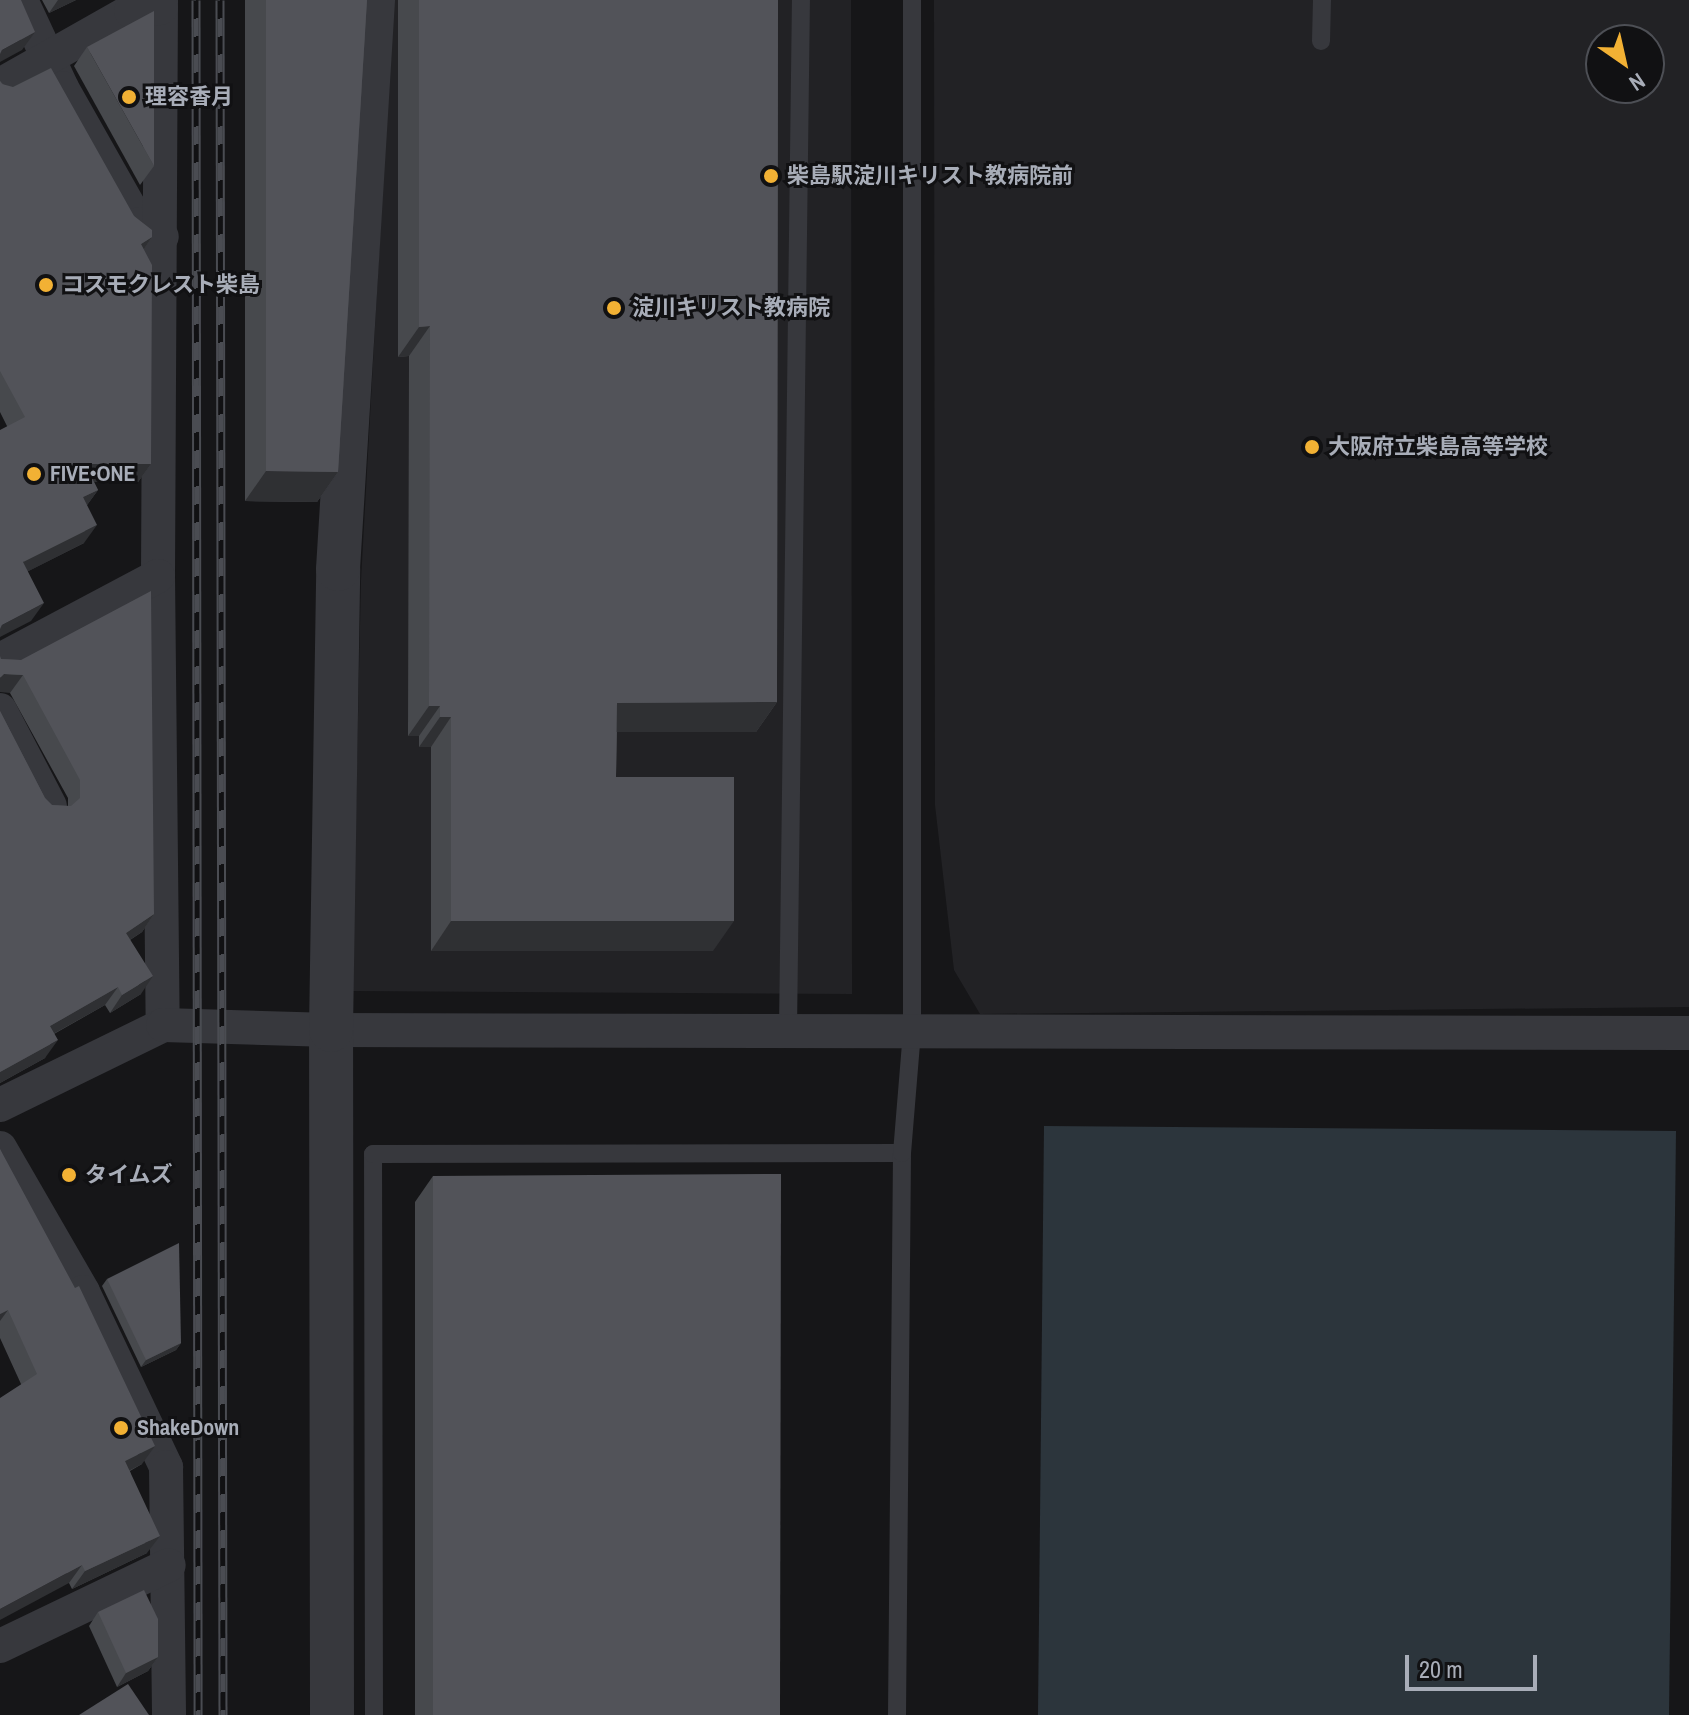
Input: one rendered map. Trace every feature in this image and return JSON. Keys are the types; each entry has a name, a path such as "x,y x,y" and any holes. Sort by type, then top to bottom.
{"street":[{"path":"21,0 139,224 162,237"},
{"path":"332,1715 331,1030 338,569 373,0"},
{"path":"0,85 131,11 161,4 158,576 163,1025"},
{"path":"0,660 158,576"},
{"path":"0,710 50,806"},
{"path":"0,1105 163,1025 331,1030 1689,1033"},
{"path":"0,1148 83,1292 166,1467 169,1715"},
{"path":"0,1646 169,1565"}],"lane":[{"path":"788,1030 801,0"},
{"path":"897,1715 902,1153 912,1031 912,0"},
{"path":"1321,41 1322,0"},
{"path":"374,1715 373,1154 902,1153"}],"shaded area":[{"name":"淀川キリスト教病院","path":"393,0 851,0 852,994 352,991 361,580"},
{"name":"大阪府立柴島高等学校","path":"934,0 1689,0 1689,1007 980,1014 954,970 935,805"},
{"path":"1044,1126 1676,1131 1669,1715 1038,1715"}],"building":[{"path":"0,0 21,0 35,32 0,54"},
{"path":"266,0 367,0 338,472 266,471"},
{"name":"淀川キリスト教病院","path":"419,0 778,0 777,702 617,703 616,777 734,777 734,921 451,921 451,717 440,717 440,706 429,706 430,326 419,327"},
{"path":"154,11 154,166 87,47"},
{"path":"51,68 134,216 152,230 152,237 141,244 152,265 151,464 85,464 98,490 83,497 97,525 23,562 44,603 2,625 0,629 0,430 25,417 0,371 0,81 13,87"},
{"path":"151,591 154,914 126,933 153,976 122,995 118,987 50,1026 58,1040 0,1072 0,711 45,798 52,805 71,806 80,798 80,780 23,675 4,674 0,678 0,656 1,659 21,660"},
{"path":"0,1149 75,1288 79,1286 155,1446 125,1461 160,1536 85,1571 82,1565 0,1609 0,1398 37,1374 8,1310 0,1314"},
{"path":"781,1174 780,1715 433,1715 433,1176"},
{"path":"179,1243 181,1343 146,1360 107,1279"},
{"path":"144,1590 158,1619 158,1657 126,1673 98,1612"},
{"path":"128,1684 149,1715 79,1715"}],"railway":[{"path":"196,0 198,1715"},
{"path":"220,0 223,1715"}],"place":[{"name":"理容香月","path":"129,97"},
{"name":"柴島駅淀川キリスト教病院前","path":"771,176"},
{"name":"コスモクレスト柴島","path":"46,285"},
{"name":"淀川キリスト教病院","path":"614,308"},
{"name":"大阪府立柴島高等学校","path":"1312,447"},
{"name":"FIVE•ONE","path":"34,474"},
{"name":"タイムズ","path":"69,1175"},
{"name":"ShakeDown","path":"121,1428"}]}
